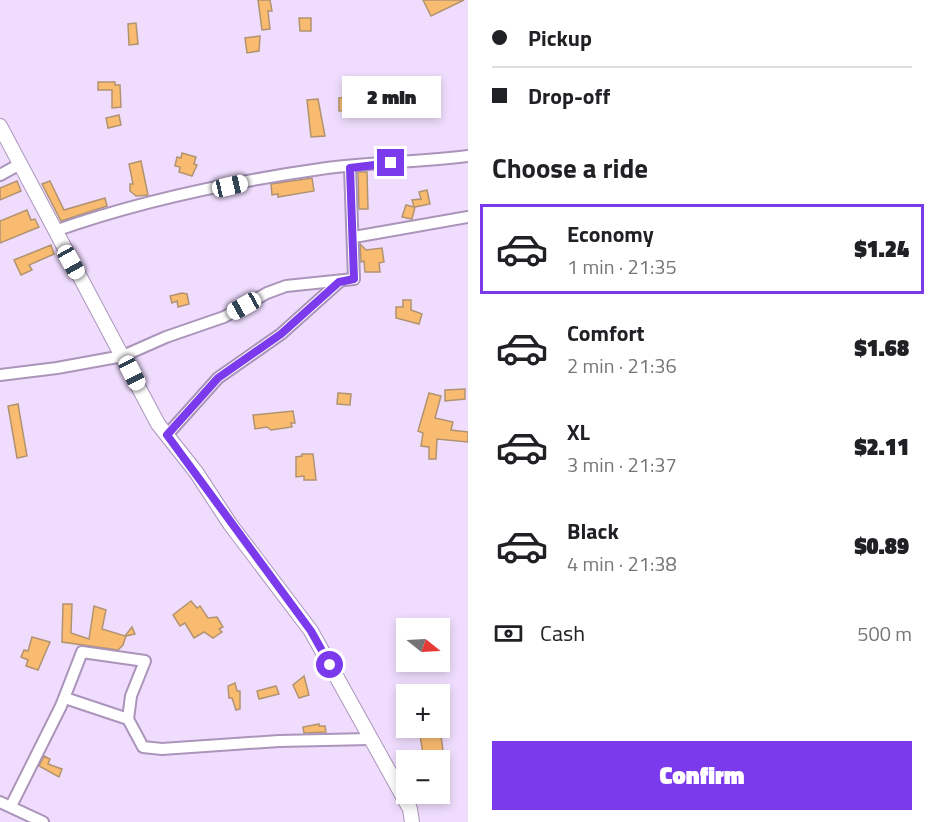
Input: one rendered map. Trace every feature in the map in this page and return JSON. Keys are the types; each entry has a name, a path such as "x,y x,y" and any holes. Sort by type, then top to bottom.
{"street":[{"path":"1,131 158,424 311,631 410,808 412,822"},
{"path":"55,231 168,198 273,176 468,156"},
{"path":"0,175 20,164"},
{"path":"0,375 123,356 166,337 224,317 267,293 286,286 354,279 350,168"},
{"path":"354,237 468,217"},
{"path":"167,435 218,378 281,334 339,282"},
{"path":"43,822 5,804 65,698 82,652 145,661 131,696 128,719 143,747 162,749 279,741 370,739"},
{"path":"65,698 128,719"}],"building":[{"path":"258,0 270,0 272,11 268,11 270,29 262,30"},
{"path":"423,0 464,0 431,16"},
{"path":"299,18 311,18 311,31 300,31"},
{"path":"136,23 138,44 129,45 128,24"},
{"path":"260,36 259,51 247,53 245,38"},
{"path":"98,82 115,82 115,85 120,85 121,107 112,108 112,90 98,90"},
{"path":"350,97 351,110 339,111 339,98"},
{"path":"318,99 325,136 311,137 307,100"},
{"path":"119,115 121,125 108,128 106,118"},
{"path":"182,153 196,157 194,164 197,165 192,176 179,172 180,167 175,166 177,157 181,158"},
{"path":"141,161 148,195 136,196 130,191 130,184 133,184 129,164"},
{"path":"358,172 367,172 368,209 359,209"},
{"path":"312,178 314,191 278,197 278,194 272,195 271,184"},
{"path":"17,181 21,191 0,200 0,188"},
{"path":"50,181 64,210 105,198 107,206 61,221 42,184"},
{"path":"427,190 430,204 415,207 412,219 402,217 406,205 414,207 412,200 421,199 419,192"},
{"path":"27,210 31,220 35,219 39,227 0,243 0,221"},
{"path":"360,244 366,250 382,248 384,262 379,263 380,272 365,272 364,261 361,262"},
{"path":"51,245 54,254 29,265 32,270 21,275 14,260"},
{"path":"187,294 189,304 178,307 177,301 172,303 170,296"},
{"path":"403,300 411,300 411,310 422,314 419,324 396,318 396,307 403,307"},
{"path":"465,389 465,399 445,401 445,390"},
{"path":"338,393 351,394 350,405 337,404"},
{"path":"429,393 441,396 435,418 453,422 451,430 468,432 468,442 437,439 436,459 429,459 429,447 421,446 423,433 418,431"},
{"path":"18,404 27,456 17,458 8,406"},
{"path":"293,411 295,423 291,423 292,427 271,430 267,427 255,429 253,415"},
{"path":"302,454 313,454 316,480 304,480 304,476 296,477 296,457"},
{"path":"191,601 197,608 200,606 208,618 217,617 223,627 219,629 222,632 213,638 204,632 194,638 185,623 180,626 173,615"},
{"path":"63,604 72,604 71,633 89,639 94,606 106,610 102,629 125,636 132,627 135,634 126,636 123,645 118,650 62,642"},
{"path":"32,637 50,642 38,670 26,666 28,660 21,657 24,650 28,651"},
{"path":"304,676 309,695 299,698 293,685"},
{"path":"235,683 237,691 240,691 240,709 236,710 232,698 229,698 228,686"},
{"path":"276,686 279,694 259,699 257,691"},
{"path":"319,724 319,726 325,726 326,732 304,733 303,727"},
{"path":"420,738 441,738 443,750 422,750"},
{"path":"44,756 50,759 48,764 62,769 59,777 39,766"}],"route":[{"path":"330,665 311,631 230,524 196,472 167,435 218,378 281,334 339,282 354,279 355,246 350,168 391,163"}]}
